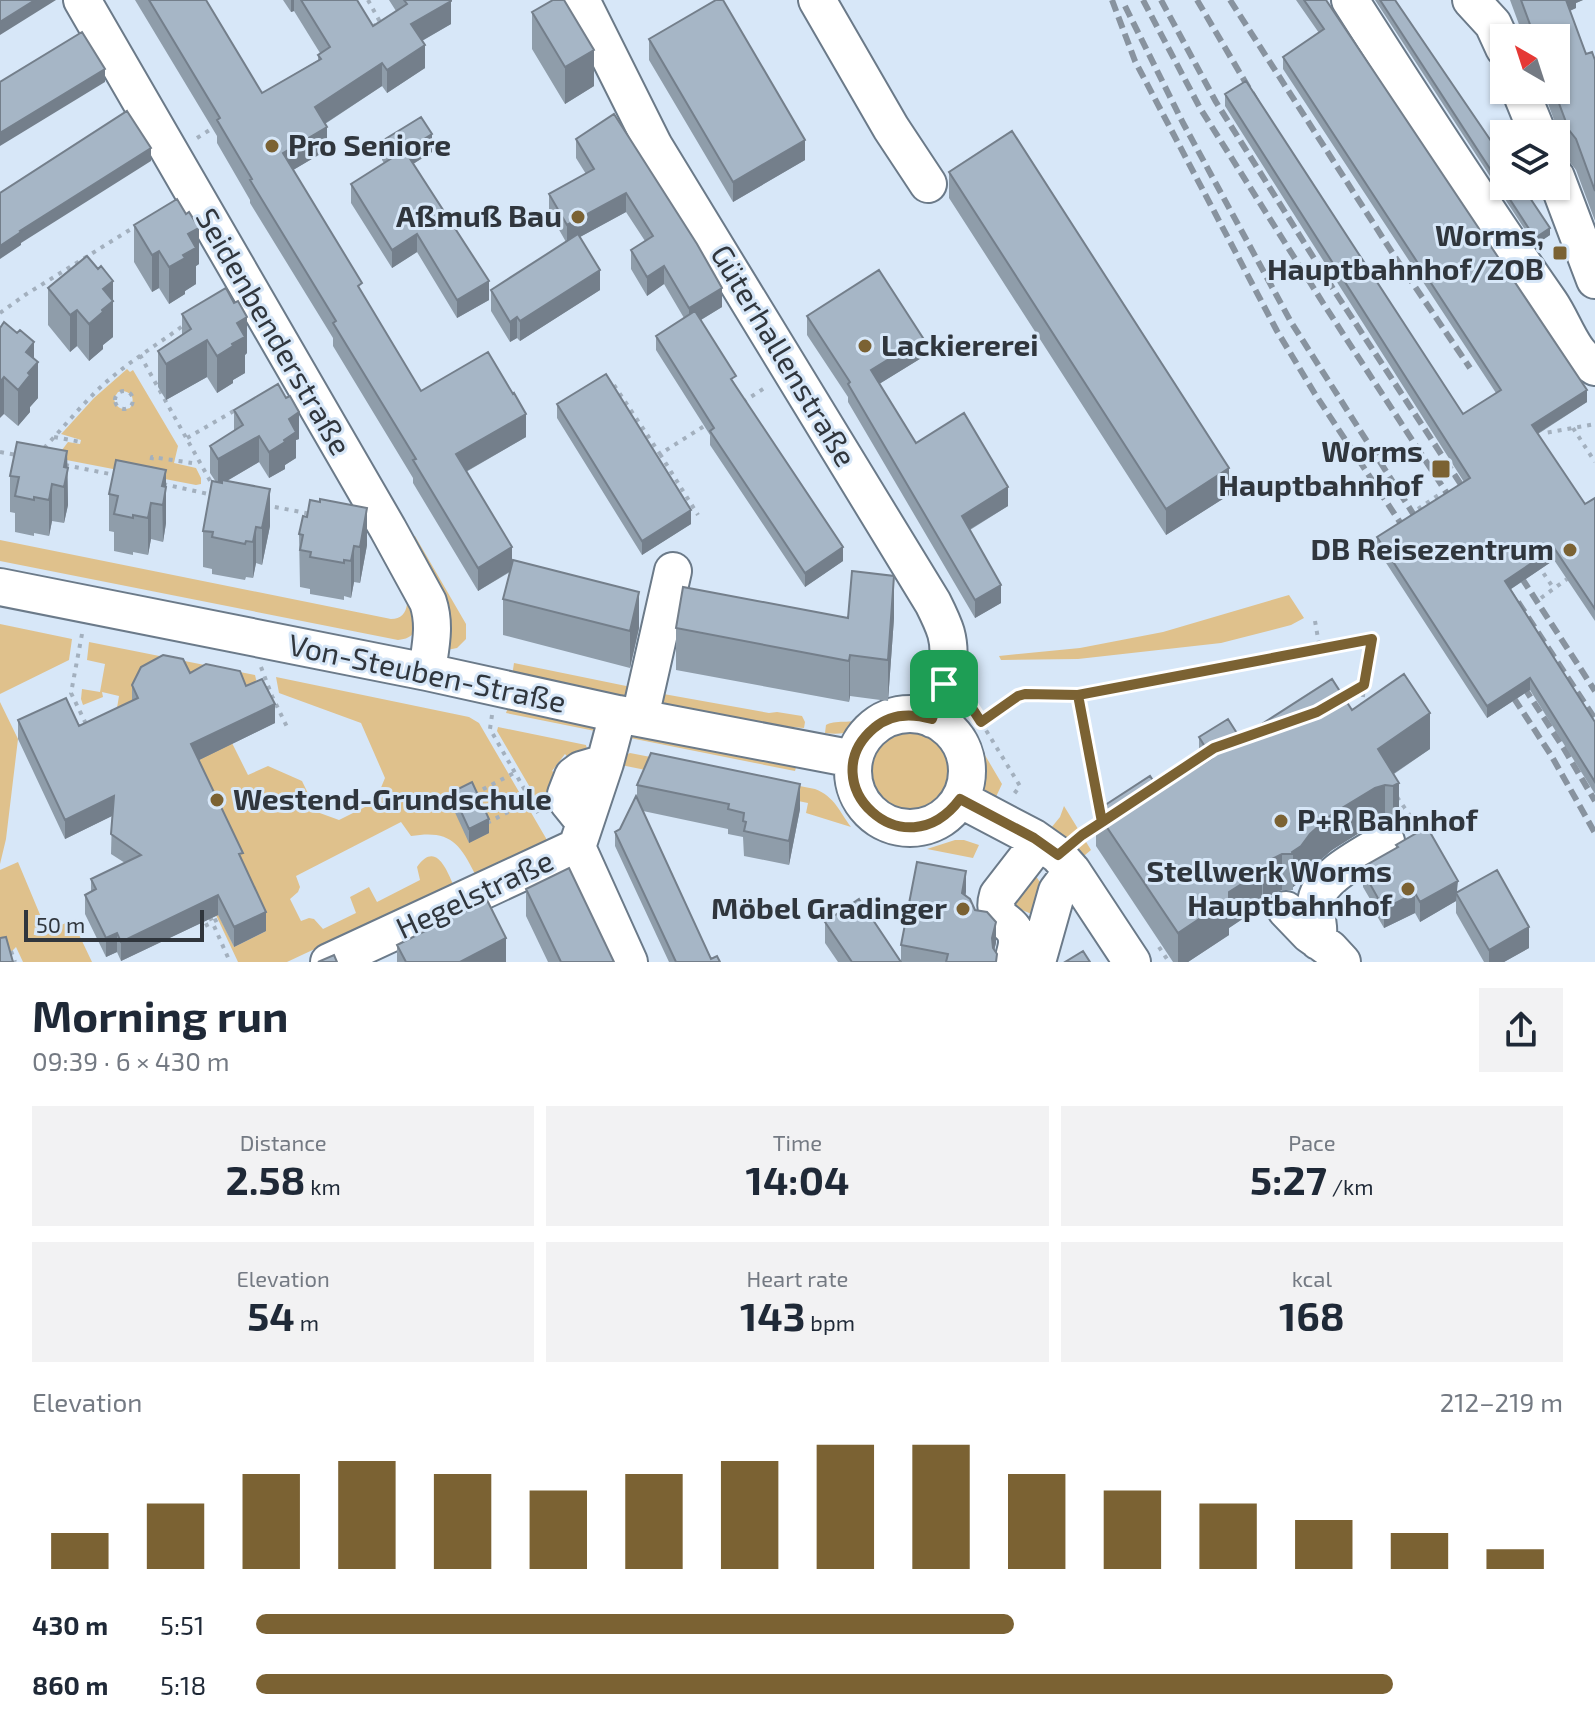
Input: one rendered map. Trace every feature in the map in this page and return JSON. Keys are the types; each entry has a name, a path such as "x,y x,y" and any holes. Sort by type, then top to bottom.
{"street":[{"name":"Seidenbenderstraße","path":"82,0 428,602 433,628 427,672"},
{"name":"Güterhallenstraße","path":"581,0 654,146 933,603 949,647 944,684 932,719"},
{"path":"817,0 891,128 928,184"},
{"path":"1350,0 1555,311 1577,353 1595,367"},
{"path":"1471,0 1493,24"},
{"path":"1565,200 1595,280"},
{"path":"629,962 581,835 605,763 629,716 673,571"},
{"name":"Von-Steuben-Straße","path":"0,587 854,759"},
{"path":"899,715 932,719 949,730 965,757 966,777 960,799 947,814 928,825 906,828 885,823 861,801 854,781 854,759 863,739 879,724 899,715"},
{"path":"960,799 1056,856 1132,962"},
{"path":"1330,951 1319,928 1315,900 1318,891 1334,875 1400,832"},
{"name":"Hegelstraße","path":"329,962 581,835"},
{"path":"1013,962 1016,935 1009,923 998,915 995,904 998,895 1056,856"},
{"path":"1037,962 1057,891 1056,856"},
{"path":"1286,910 1330,951"}],"path":[{"path":"367,30 380,22 368,0"},
{"path":"171,154 223,121"},
{"path":"0,313 139,224"},
{"path":"44,448 91,396 140,355 193,318"},
{"path":"140,355 219,496 162,484"},
{"path":"739,404 792,371"},
{"path":"614,385 698,515"},
{"path":"123,391 129,392 133,396 130,408 119,408 114,397 123,391"},
{"path":"187,438 243,406"},
{"path":"660,454 713,421"},
{"path":"1537,422 1545,433 1595,424"},
{"path":"1573,428 1595,462"},
{"path":"54,437 81,442"},
{"path":"0,452 23,457"},
{"path":"148,481 152,457 192,463"},
{"path":"62,464 119,475"},
{"path":"1418,509 1440,494"},
{"path":"1428,502 1432,509"},
{"path":"265,505 311,514"},
{"path":"1538,565 1554,589"},
{"path":"1541,598 1567,579"},
{"path":"1315,621 1320,650"},
{"path":"82,634 71,693 87,727"},
{"path":"257,638 262,671 289,731"},
{"path":"981,722 1025,694 1078,695 1372,639 1362,709"},
{"path":"944,684 959,688 1020,786 1007,803"},
{"path":"1341,699 1364,685"},
{"path":"500,688 490,729 538,814"},
{"path":"1056,856 1102,822 1078,695"},
{"path":"1150,792 1201,757"},
{"path":"474,794 514,773"},
{"path":"1391,788 1400,832"},
{"path":"486,823 531,800"},
{"path":"209,916 230,962"},
{"path":"205,926 220,918"},
{"path":"11,951 15,962"}],"shaded area":[{"path":"127,369 130,372 133,370 178,446 174,463 196,468 201,484 56,458 68,442 80,444 81,440 61,434 94,398","holes":["123,391 133,399 127,409 119,408 114,398"]},
{"path":"415,536 466,624 466,639 457,648 447,650 408,540"},
{"path":"0,540 391,619 402,615 407,604 413,616 414,632 406,639 398,640 0,561"},
{"path":"1289,595 1304,618 1291,625 1221,643 1078,659 1001,660 999,656 1080,648 1163,632"},
{"path":"0,624 72,639 69,660 0,694"},
{"path":"89,642 255,675 260,696 132,705 116,714 119,696 102,692 103,697 83,705 82,689 100,692 105,664 87,660"},
{"path":"514,663 636,688 633,700 512,676"},
{"path":"276,677 469,717 479,723 547,840 475,874 451,840 434,835 411,836 401,822 296,876 300,887 290,899 301,921 314,919 323,929 356,913 350,897 369,887 377,902 420,880 417,867 429,856 439,860 453,884 287,962 238,962 215,913 234,947 266,931 191,764 232,743 248,775 268,766 302,781 317,812 339,820 375,802 385,778 361,723 279,693"},
{"path":"658,693 802,716 804,728 763,725 655,704"},
{"path":"0,702 18,739 0,864"},
{"path":"956,706 1002,784 995,799 983,789 977,777 958,724"},
{"path":"508,707 591,726 595,731 506,713"},
{"path":"865,720 867,723 852,731 825,733 829,723"},
{"path":"498,727 586,745 585,753 570,760 565,754 552,771 559,775 544,809 497,731"},
{"path":"909,730 925,733 938,742 947,755 950,771 947,787 938,800 925,809 909,812 893,809 880,800 871,787 868,771 871,755 880,742 893,733"},
{"path":"631,734 797,764 795,771 625,737"},
{"path":"630,753 815,789 832,800 851,827 806,813 808,803 621,765 624,756"},
{"path":"1064,806 1091,850 1079,860 1051,828"},
{"path":"955,840 979,845 973,858 927,849"},
{"path":"18,862 41,917 40,935 72,920 92,962 23,962 16,947 0,959 0,870"},
{"path":"1032,870 1047,893 1034,915 1005,903"}],"building":[{"path":"0,0 35,0 0,22"},
{"path":"149,0 206,0 262,93 321,59 318,55 330,47 301,0 357,0 373,26 407,4 404,0 451,0 411,24 425,45 387,70 382,63 315,107 327,127 283,153 362,283 358,286 421,391 488,352 514,393 526,414 456,454 512,547 478,568 333,323 336,321 250,180 217,120 220,118"},
{"path":"553,0 564,0 594,50 565,67 532,12"},
{"path":"716,0 723,0 805,140 733,182 649,39"},
{"path":"1304,0 1326,0 1587,390 1532,425 1585,504 1595,498 1595,609 1554,548 1505,581 1595,722 1595,782 1530,678 1487,706 1377,537 1470,478 1225,94 1246,81 1463,414 1501,390 1283,57 1324,29"},
{"path":"1380,0 1395,0 1490,139 1490,169"},
{"path":"1521,0 1566,0 1586,54 1592,52 1595,60 1595,191 1576,139 1570,131 1570,120 1565,120 1559,104 1570,104 1570,24 1530,24"},
{"path":"82,32 105,69 0,133 0,82"},
{"path":"127,111 151,148 0,246 0,193"},
{"path":"614,114 722,288 689,308 664,266 647,277 631,250 653,236 626,193 567,225 549,194 594,169 576,139"},
{"path":"421,117 432,134 405,151 489,281 457,300 417,234 392,250 351,184 392,158 382,141"},
{"path":"1012,131 1229,468 1166,509 949,172"},
{"path":"177,199 199,228 188,234 196,248 169,267 159,251 152,255 134,225"},
{"path":"1510,200 1531,200 1550,228 1535,238"},
{"path":"578,234 600,270 520,321 517,317 510,322 491,290"},
{"path":"87,256 98,269 101,266 113,281 103,289 113,301 89,324 77,310 70,315 48,288"},
{"path":"879,270 923,338 871,370 916,443 964,413 1008,487 962,516 1001,585 975,600 848,384 850,382 807,316"},
{"path":"226,288 247,317 237,323 245,337 217,356 207,340 166,364 158,351 191,329 182,314"},
{"path":"695,311 736,376 731,379 843,547 805,573 710,431 714,428 656,336"},
{"path":"4,322 34,342 26,352 38,362 18,390 4,377 0,382 0,328"},
{"path":"606,374 691,510 642,541 557,404"},
{"path":"278,384 299,412 289,419 296,432 269,452 259,436 218,459 210,446 243,425 234,410"},
{"path":"17,442 67,451 64,467 68,468 64,487 52,484 49,500 15,496 19,477 10,476"},
{"path":"116,460 166,470 162,486 166,487 163,505 151,503 148,518 114,514 118,496 109,494"},
{"path":"222,480 270,489 262,528 256,527 253,542 246,541 245,544 212,537 213,532 203,531 212,481 222,483"},
{"path":"320,499 367,508 360,547 354,546 351,561 344,560 344,563 310,557 311,552 300,550 303,535 299,534 303,516 307,517 310,500 320,502"},
{"path":"513,560 639,592 630,631 503,599"},
{"path":"852,571 894,576 888,660 850,655 849,661 676,628 683,587 848,618"},
{"path":"163,655 183,659 190,673 206,664 240,671 246,686 262,679 275,704 191,744 243,853 239,854 266,912 234,927 218,895 121,942 117,933 106,938 85,895 96,889 91,879 141,855 111,834 114,796 65,820 18,720 66,698 79,726 138,698 132,685 141,667"},
{"path":"1404,674 1430,713 1378,749 1399,783 1375,788 1332,814 1293,854 1282,854 1272,859 1263,874 1262,871 1229,892 1229,899 1178,933 1096,811 1150,776 1160,791 1212,758 1199,737 1228,719 1240,738 1332,679 1352,710"},
{"path":"651,753 800,784 789,841 744,831 744,813 728,809 729,804 637,785"},
{"path":"472,782 489,819 469,829 452,792"},
{"path":"636,796 711,959 717,956 720,962 676,962 615,832 620,829"},
{"name":"Stellwerk Worms Hauptbahnhof","path":"1427,827 1458,881 1420,902 1415,893 1384,909 1363,867"},
{"path":"917,862 966,871 962,893 970,899 975,910 987,912 996,922 992,938 996,962 946,962 948,954 901,945"},
{"path":"569,868 614,962 561,962 526,889"},
{"path":"1497,870 1529,927 1489,950 1456,893"},
{"path":"859,899 901,962 852,962 825,922"},
{"path":"487,900 506,938 460,962 406,962 397,945"},
{"path":"6,937 13,962 0,962 0,938"},
{"path":"1083,951 1090,962 1065,962"},
{"path":"334,955 337,962 318,962"}],"railway":[{"path":"1112,0 1135,61 1277,331 1413,542"},
{"path":"1143,0 1200,108 1459,512"},
{"path":"1161,0 1216,102 1473,503"},
{"path":"1197,0 1257,102"},
{"path":"1230,0 1470,368"},
{"path":"1125,6 1183,123 1291,322 1426,534"},
{"path":"1512,563 1595,691"},
{"path":"1518,602 1595,719"},
{"path":"1514,672 1595,801"},
{"path":"1504,683 1551,755 1595,833"}],"place":[{"name":"Pro Seniore","path":"272,146"},
{"name":"Aßmuß Bau","path":"578,217"},
{"name":"Worms, Hauptbahnhof/ZOB","path":"1560,253"},
{"name":"Lackiererei","path":"865,346"},
{"name":"Worms Hauptbahnhof","path":"1441,469"},
{"name":"DB Reisezentrum","path":"1570,550"},
{"name":"Westend-Grundschule","path":"217,800"},
{"name":"P+R Bahnhof","path":"1281,821"},
{"name":"Stellwerk Worms Hauptbahnhof","path":"1408,889"},
{"name":"Möbel Gradinger","path":"963,909"}],"route":[{"path":"944,684 932,719 899,715 879,724 863,739 854,759 853,770 861,801 885,823 906,828 928,825 938,820 960,799 1034,838 1058,855 1102,822 1078,695 1372,639 1364,685 1317,712 1214,748 1102,822 1090,758 1078,695 1025,694 981,722 959,688 944,684"}]}
